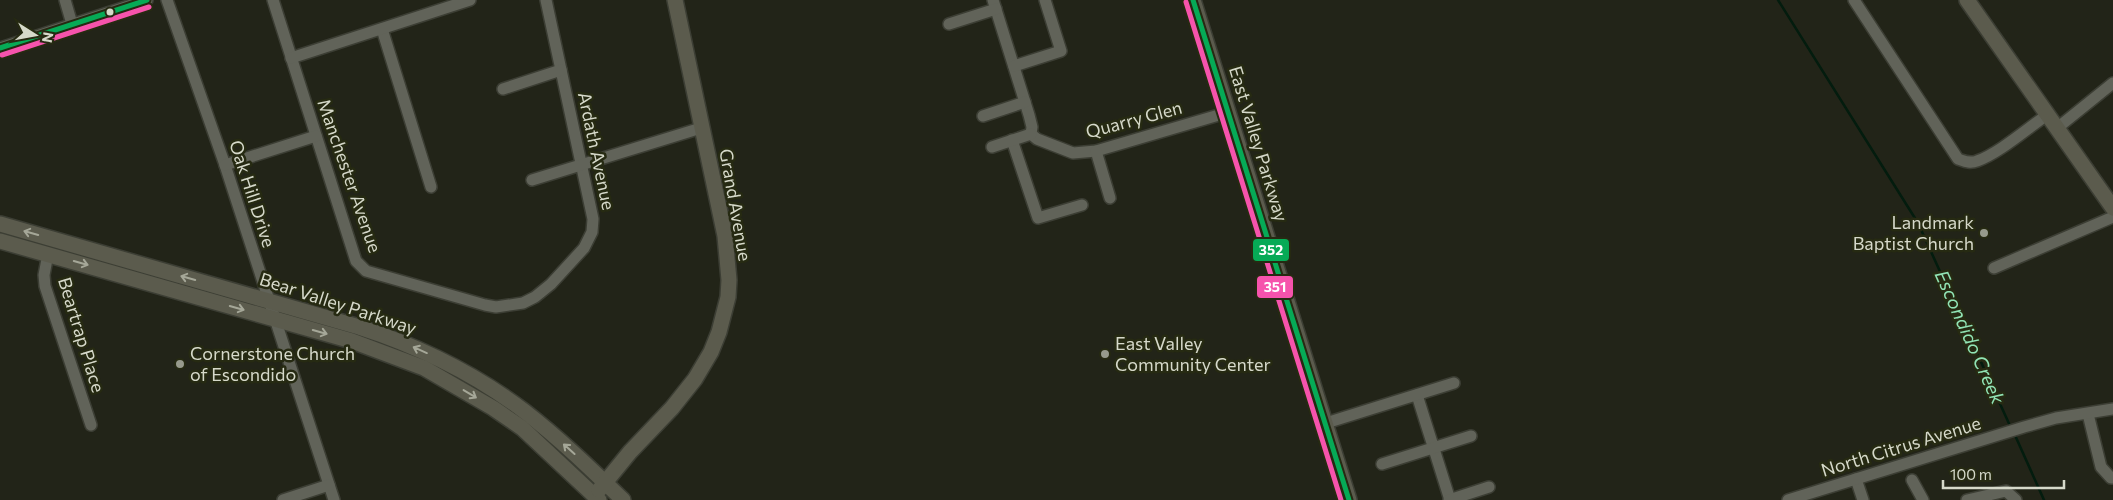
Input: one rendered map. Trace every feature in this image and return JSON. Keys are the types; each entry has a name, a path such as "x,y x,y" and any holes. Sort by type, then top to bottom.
{"main road":[{"name":"Grand Avenue","path":"597,498 604,483 696,379 711,352 723,319 729,280 725,236 675,0"},
{"name":"East Valley Parkway","path":"1193,0 1349,500"},
{"path":"1967,0 2113,208"},
{"name":"Bear Valley Parkway","path":"0,224 381,334 458,368 524,411 623,500"},
{"name":"Bear Valley Parkway","path":"0,241 352,341 424,368 493,408 522,428 597,498"}],"street":[{"path":"65,0 72,24"},
{"path":"0,48 148,0"},
{"name":"Oak Hill Drive","path":"167,0 225,165 334,500"},
{"name":"Manchester Avenue","path":"273,0 356,261 366,271 486,305"},
{"path":"291,58 470,0"},
{"name":"Ardath Avenue","path":"486,305 496,307 523,302 535,297 551,284 584,248 592,232 593,219 546,0"},
{"path":"1014,66 1061,51 1045,0"},
{"path":"1854,0 1958,159 1968,163 1977,162 2010,142 2046,114"},
{"path":"949,24 994,4 1032,127 1031,134 992,147"},
{"path":"382,29 431,187"},
{"path":"503,89 562,70"},
{"path":"2056,128 2113,84"},
{"path":"983,116 1025,102"},
{"name":"Quarry Glen","path":"1031,134 1037,139 1073,153 1096,151 1229,112"},
{"path":"532,180 702,128"},
{"path":"225,165 316,136"},
{"path":"1012,140 1038,218 1082,205"},
{"path":"1096,151 1110,198"},
{"path":"1994,268 2113,216"},
{"name":"Beartrap Place","path":"48,254 44,275 45,286 91,425"},
{"path":"1326,423 1454,383"},
{"path":"1417,395 1450,500 1489,487"},
{"name":"North Citrus Avenue","path":"1788,500 2024,426 2056,418 2113,410"},
{"path":"2088,414 2102,467 2113,478"},
{"path":"1382,464 1471,436"},
{"path":"1856,479 1863,500"},
{"path":"1912,480 1923,500"},
{"path":"282,500 329,485"},
{"path":"1967,500 2006,491 2016,500"}],"waterway":[{"name":"Escondido Creek","path":"1778,0 1918,223 2011,428"},
{"name":"Escondido Creek","path":"2014,433 2044,500"}],"transit line":[{"name":"352","path":"0,48 147,0"},
{"name":"352","path":"1193,0 1349,500"},
{"name":"351","path":"1186,2 1341,500"},
{"name":"351","path":"2,55 149,7"}],"place":[{"name":"Landmark Baptist Church","path":"1984,233"},
{"name":"East Valley Community Center","path":"1105,354"},
{"name":"Cornerstone Church of Escondido","path":"180,364"}]}
